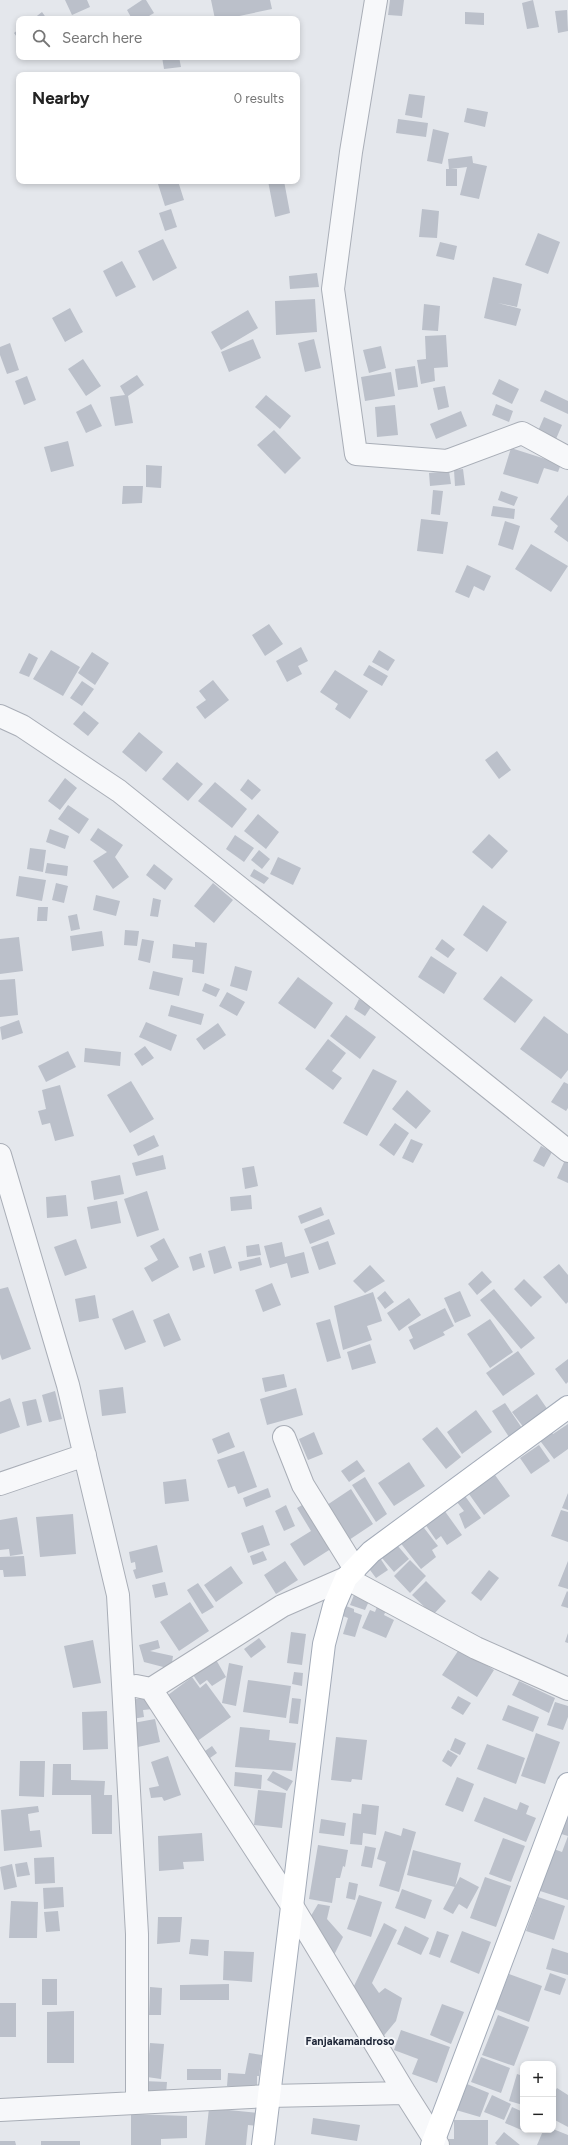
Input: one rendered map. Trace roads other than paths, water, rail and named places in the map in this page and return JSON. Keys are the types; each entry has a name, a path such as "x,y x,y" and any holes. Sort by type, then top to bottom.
{"main road":[{"path":"263,2145 291,1904 324,1644 334,1606 350,1573 371,1552 568,1407"},
{"path":"435,2143 568,1784"}],"street":[{"path":"376,0 351,152 333,289 356,454 447,461 522,433 568,458"},
{"path":"0,716 22,726 119,791 568,1151"},
{"path":"0,1156 68,1385 118,1595 137,1934 137,2102"},
{"path":"284,1437 303,1485 350,1573 476,1648 568,1689"},
{"path":"0,1484 85,1455"},
{"path":"123,1684 151,1689 282,1606 350,1573"},
{"path":"151,1689 291,1904 435,2143"},
{"path":"0,2110 269,2096 405,2094"}],"district":[{"name":"Fanjakamandroso","path":"350,2041"}]}
